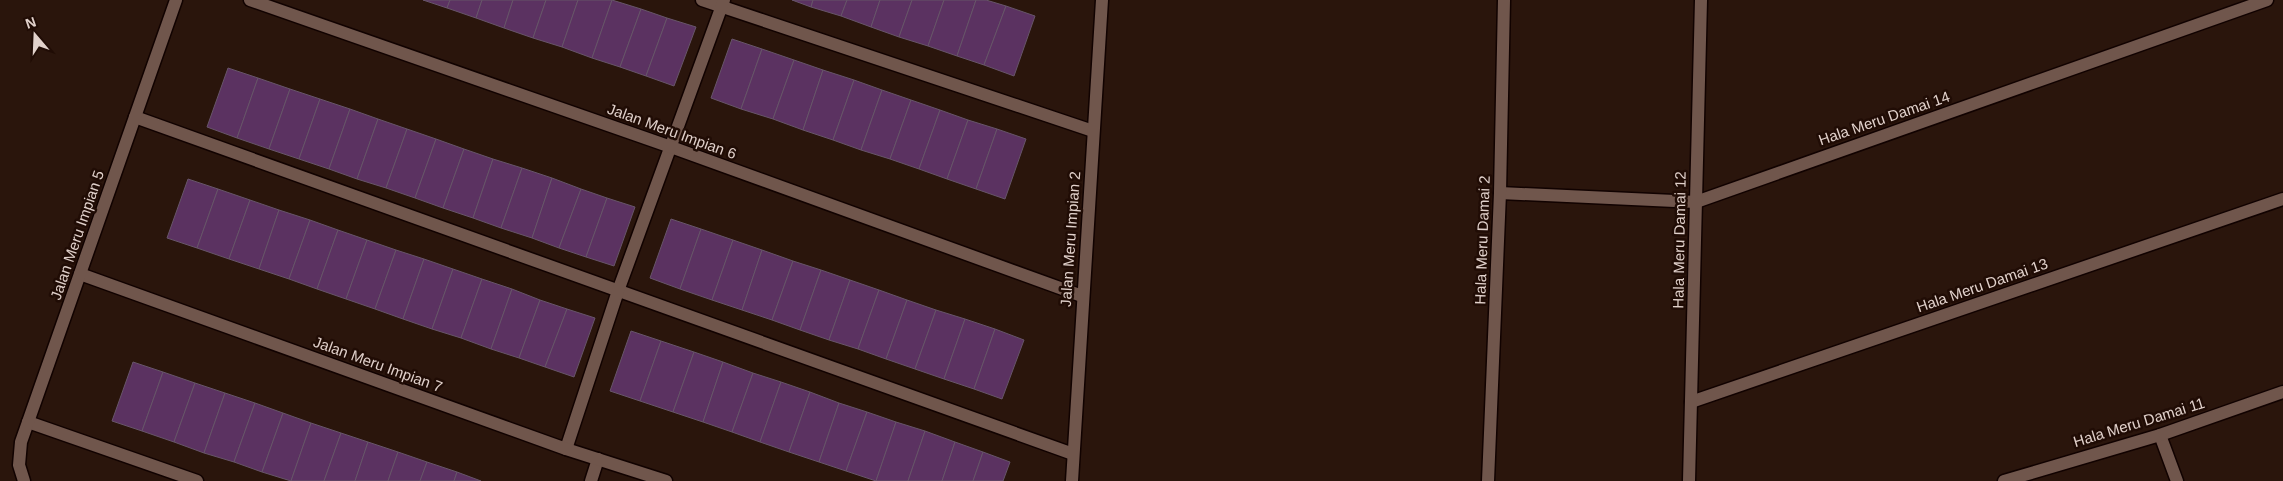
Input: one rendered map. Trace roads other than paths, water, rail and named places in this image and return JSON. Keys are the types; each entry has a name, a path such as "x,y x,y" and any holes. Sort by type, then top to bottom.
{"street":[{"name":"Jalan Meru Impian 5","path":"24,481 19,464 21,442 176,0"},
{"name":"Jalan Meru Impian 6","path":"250,0 671,148 1082,296"},
{"path":"702,0 723,3 1093,131"},
{"name":"Jalan Meru Impian 2","path":"1072,481 1082,296 1102,0"},
{"name":"Hala Meru Damai 2","path":"1488,481 1500,193 1504,0"},
{"name":"Hala Meru Damai 12","path":"1689,481 1701,0"},
{"name":"Hala Meru Damai 14","path":"1500,193 1696,202 2267,0"},
{"path":"566,449 618,291 723,3"},
{"path":"135,117 1073,454"},
{"name":"Hala Meru Damai 13","path":"1691,402 2283,199"},
{"name":"Jalan Meru Impian 7","path":"80,274 566,449 666,481"},
{"name":"Hala Meru Damai 11","path":"2004,481 2030,477 2160,435 2283,392"},
{"path":"28,422 198,481"},
{"path":"2160,435 2177,481"},
{"path":"591,481 598,459"}]}
